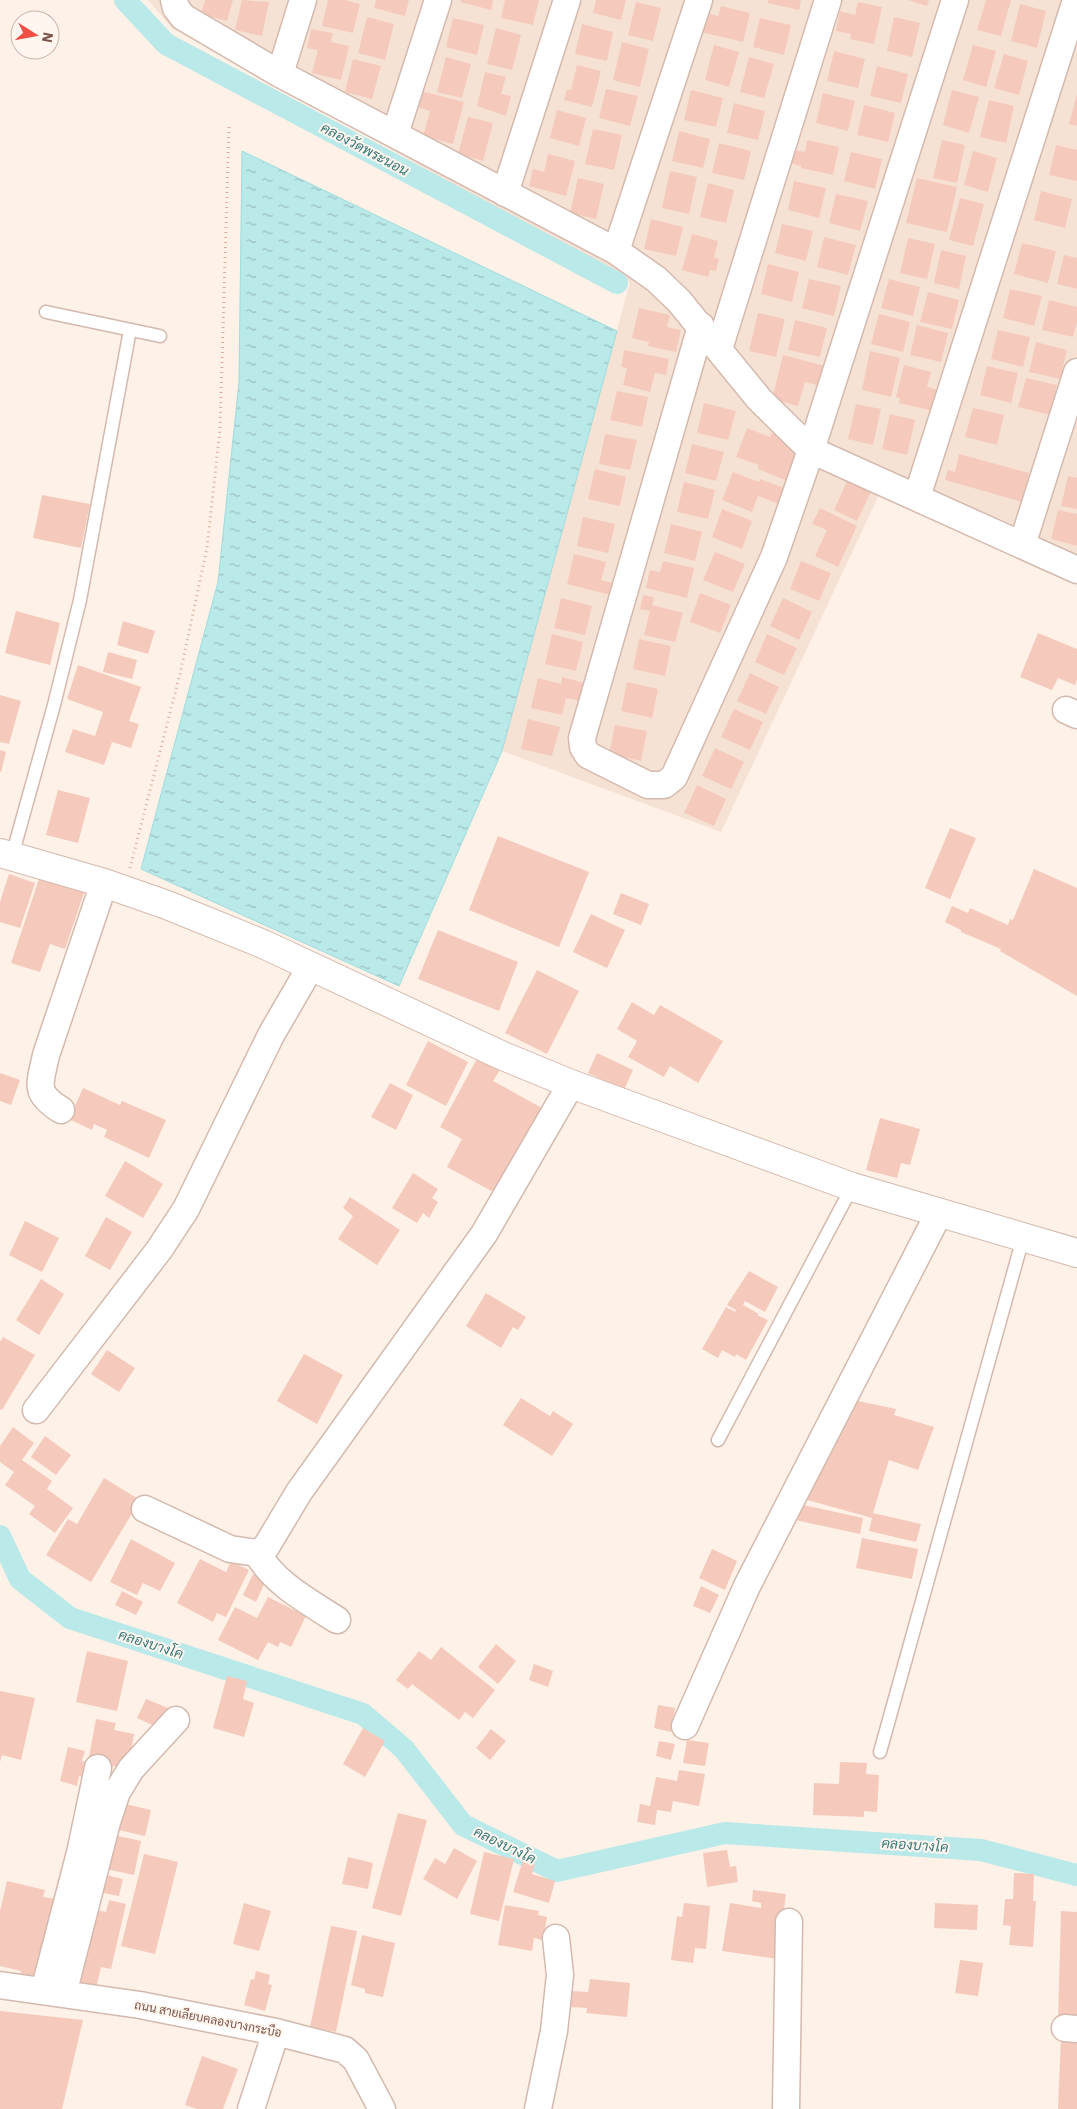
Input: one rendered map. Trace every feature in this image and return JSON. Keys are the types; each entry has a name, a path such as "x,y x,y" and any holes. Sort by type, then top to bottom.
{"street":[{"path":"174,0 176,8 183,17 280,74 616,251 656,279 701,326 759,399 811,450 1077,570"},
{"path":"280,74 303,0"},
{"path":"394,134 438,0"},
{"path":"505,193 567,0"},
{"path":"616,251 699,0"},
{"path":"719,349 828,0"},
{"path":"701,326 582,738 583,746 588,755 648,785 664,786 674,776 774,557 811,450 956,0"},
{"path":"917,498 1076,0"},
{"path":"1022,545 1077,372"},
{"path":"6,855 114,887 263,944 502,1056 571,1084 852,1187 1077,1253"},
{"path":"61,1110 46,1101 41,1093 46,1055 114,887"},
{"path":"36,1410 159,1250 186,1209 271,1035 311,966"},
{"path":"145,1509 230,1549 257,1553 266,1547 299,1492 470,1255 571,1084"},
{"path":"685,1726 747,1586 939,1213"},
{"path":"257,1553 264,1566 276,1578 296,1594 337,1620"},
{"path":"54,1993 95,1873 106,1822 117,1792 132,1768 176,1720"},
{"path":"54,1993 98,1768"},
{"path":"786,2109 788,1922"},
{"path":"538,2109 554,2031 560,1975 556,1938"},
{"name":"ถนน สายเลียบคลองบางกระบือ","path":"0,1985 140,2005 276,2032 345,2050 356,2060 382,2109"},
{"path":"251,2109 276,2032"}],"lane":[{"path":"46,312 160,336"},
{"path":"6,855 54,705 80,600 130,330"},
{"path":"718,1440 852,1187"},
{"path":"880,1752 1023,1238"}],"path":[{"path":"114,887 180,674 207,548 220,428 229,126"}],"shaded area":[{"path":"148,0 1077,0 1077,582 879,495 721,832 502,751 630,282 172,28"}],"water":[{"path":"242,151 617,331 502,751 399,986 141,869 218,582 239,382"}],"building":[{"path":"205,0 233,0 227,21 201,14"},
{"path":"242,0 269,2 262,36 235,30"},
{"path":"328,0 345,0 360,4 353,33 322,26"},
{"path":"376,0 409,0 405,16 374,8"},
{"path":"461,0 493,0 491,10 460,2"},
{"path":"505,0 539,0 533,25 501,18"},
{"path":"596,0 626,0 621,20 593,13"},
{"path":"768,0 801,0 799,10 768,3"},
{"path":"908,0 929,0 927,6"},
{"path":"986,0 1011,0 1001,36 977,30"},
{"path":"636,2 661,8 653,41 628,35"},
{"path":"858,2 882,7 874,44 850,39 851,34 836,31 840,11 855,15"},
{"path":"1020,4 1046,11 1037,48 1011,41"},
{"path":"721,6 750,13 743,42 701,32 706,13 718,16"},
{"path":"367,17 394,24 385,60 358,53"},
{"path":"894,17 920,23 912,57 887,51"},
{"path":"453,18 484,25 477,55 446,47"},
{"path":"760,18 791,25 784,55 753,47"},
{"path":"582,24 613,32 607,61 575,54"},
{"path":"496,28 521,35 512,70 487,64"},
{"path":"311,29 333,33 331,42 349,46 341,80 312,73 318,50 307,48"},
{"path":"622,42 649,49 640,87 613,80"},
{"path":"714,45 739,52 729,87 705,80"},
{"path":"973,45 996,51 986,87 963,80"},
{"path":"834,51 865,59 858,88 827,81"},
{"path":"1004,54 1028,61 1019,95 994,88"},
{"path":"446,57 471,64 462,98 437,92"},
{"path":"749,57 774,64 764,98 740,92"},
{"path":"353,59 381,66 372,99 345,92"},
{"path":"577,65 601,71 592,107 564,100 567,89 571,90"},
{"path":"877,66 908,74 901,103 870,96"},
{"path":"485,72 506,77 501,94 511,96 506,116 477,106"},
{"path":"606,89 638,96 630,126 599,118"},
{"path":"691,90 723,98 716,127 684,120"},
{"path":"952,90 979,97 969,133 943,125"},
{"path":"421,91 464,102 453,144 423,136 430,111 417,107"},
{"path":"823,93 855,101 848,131 816,123"},
{"path":"1077,94 1077,126 1069,124"},
{"path":"989,100 1014,106 1006,143 980,137"},
{"path":"734,103 765,111 758,140 727,133"},
{"path":"864,105 895,113 888,142 857,135"},
{"path":"557,110 586,118 579,146 550,138"},
{"path":"468,117 493,123 483,161 458,154"},
{"path":"593,129 622,135 614,170 585,164"},
{"path":"679,131 710,139 703,168 672,161"},
{"path":"807,140 839,147 833,175 801,168 801,166 791,163 794,150 805,152"},
{"path":"942,140 965,145 957,183 933,178"},
{"path":"719,143 751,151 744,180 712,173"},
{"path":"1056,145 1077,150 1077,181 1049,175"},
{"path":"973,151 997,158 988,192 964,185"},
{"path":"851,152 882,159 875,189 844,181"},
{"path":"548,154 575,161 566,196 529,186 533,169 544,172"},
{"path":"670,171 697,177 689,214 662,208"},
{"path":"578,178 604,184 596,219 570,213"},
{"path":"917,178 957,187 947,232 906,223"},
{"path":"794,181 826,188 819,218 788,210"},
{"path":"708,183 734,190 726,223 700,217"},
{"path":"1041,191 1072,199 1065,228 1034,220"},
{"path":"836,194 868,201 860,231 829,223"},
{"path":"960,198 984,204 973,246 949,240"},
{"path":"651,219 683,227 676,256 644,249"},
{"path":"782,224 813,231 806,261 775,253"},
{"path":"692,234 718,241 714,258 719,259 716,271 710,270 708,277 682,270"},
{"path":"824,237 856,245 848,275 817,267"},
{"path":"908,238 935,244 927,279 900,273"},
{"path":"1022,243 1056,251 1048,283 1014,274"},
{"path":"941,250 966,256 959,289 934,283"},
{"path":"1064,255 1077,258 1077,289 1057,284"},
{"path":"768,264 799,272 792,302 761,294"},
{"path":"809,279 841,286 834,316 802,308"},
{"path":"889,279 920,287 913,316 881,308"},
{"path":"1010,289 1042,296 1034,326 1003,318"},
{"path":"928,292 959,300 952,329 920,322"},
{"path":"1049,300 1077,307 1077,322 1073,337 1042,330"},
{"path":"639,308 670,315 667,327 681,330 676,352 648,346 649,342 632,338"},
{"path":"758,313 785,319 776,357 749,351"},
{"path":"879,314 910,322 903,352 871,344"},
{"path":"795,320 827,328 820,357 788,350"},
{"path":"917,325 948,333 941,362 910,355"},
{"path":"998,330 1030,337 1023,367 991,359"},
{"path":"1036,342 1067,350 1060,379 1029,372"},
{"path":"624,350 669,359 666,375 655,373 650,392 623,385 627,368 621,367"},
{"path":"870,351 900,358 891,397 862,390"},
{"path":"783,355 833,368 828,388 805,382 798,406 772,399"},
{"path":"904,365 931,372 927,387 939,390 934,411 899,403 900,398 896,397"},
{"path":"987,366 1018,373 1011,403 980,395"},
{"path":"1026,378 1057,385 1050,415 1018,407"},
{"path":"617,391 648,397 642,427 610,420"},
{"path":"704,403 736,411 728,440 697,433"},
{"path":"856,404 881,409 873,445 848,439"},
{"path":"973,408 1004,415 997,445 965,437"},
{"path":"890,414 915,420 907,455 882,449"},
{"path":"747,428 770,437 771,433 804,446 790,482 758,469 759,465 736,457"},
{"path":"605,434 637,440 630,470 599,464"},
{"path":"692,444 724,452 716,481 685,473"},
{"path":"959,454 1029,473 1022,502 945,480 948,470 955,472"},
{"path":"595,469 626,477 620,506 588,499"},
{"path":"733,472 759,482 760,479 787,489 781,505 758,496 752,512 722,500"},
{"path":"1068,476 1077,478 1077,509 1061,506"},
{"path":"848,479 872,490 857,521 834,510"},
{"path":"684,482 715,490 708,519 677,512"},
{"path":"42,495 90,504 81,548 33,538"},
{"path":"820,508 857,526 838,567 815,556 827,530 812,524"},
{"path":"722,509 752,521 742,549 712,537"},
{"path":"1058,510 1077,514 1077,546 1051,539"},
{"path":"583,517 615,524 608,553 577,546"},
{"path":"671,524 702,532 695,561 664,553"},
{"path":"715,552 745,564 733,592 703,580"},
{"path":"574,554 606,562 601,580 613,583 610,595 567,584"},
{"path":"663,561 694,568 687,598 646,588 650,570 660,572"},
{"path":"801,561 831,573 819,601 790,589"},
{"path":"700,593 731,605 720,633 690,622"},
{"path":"643,595 654,597 652,605 683,613 675,642 644,635 650,611 640,609"},
{"path":"561,598 592,606 585,635 554,628"},
{"path":"783,598 812,612 799,640 770,626"},
{"path":"16,611 60,623 50,665 5,653"},
{"path":"123,621 155,631 148,654 117,645"},
{"path":"1038,633 1077,649 1077,679 1075,685 1058,678 1052,690 1020,677"},
{"path":"552,634 583,642 576,671 545,664"},
{"path":"767,634 797,648 784,675 755,662"},
{"path":"639,639 671,646 665,676 633,669"},
{"path":"108,652 137,660 132,679 103,672"},
{"path":"78,665 141,687 129,721 139,724 131,748 112,742 104,765 65,752 73,729 95,736 103,712 67,699"},
{"path":"750,673 779,687 766,714 737,701"},
{"path":"562,677 585,683 580,701 566,698 562,715 531,708 538,678 561,684"},
{"path":"627,682 658,689 652,718 621,711"},
{"path":"0,695 21,701 9,744 0,742"},
{"path":"734,709 763,722 750,750 721,737"},
{"path":"528,719 560,727 552,756 521,749"},
{"path":"615,725 647,731 641,761 609,754"},
{"path":"715,748 744,762 731,789 702,776"},
{"path":"0,750 6,752 1,772 0,772"},
{"path":"697,785 726,799 714,826 684,813"},
{"path":"58,790 90,798 78,843 46,835"},
{"path":"950,828 976,838 950,899 925,888"},
{"path":"498,836 589,872 559,947 469,910"},
{"path":"1034,869 1077,888 1077,996 1000,951 1001,949 961,932 961,930 945,922 952,906 968,913 970,908 1008,925 1010,919 1013,920"},
{"path":"9,874 35,883 20,928 0,922 0,902"},
{"path":"40,876 85,890 65,949 50,944 40,972 11,963"},
{"path":"621,893 649,904 641,925 613,914"},
{"path":"591,914 625,930 607,968 573,952"},
{"path":"438,930 518,962 499,1011 418,979"},
{"path":"537,970 579,991 547,1054 505,1033"},
{"path":"632,1002 654,1015 660,1005 723,1041 698,1083 670,1066 664,1077 628,1057 637,1041 617,1029"},
{"path":"428,1041 468,1062 446,1106 406,1085"},
{"path":"597,1053 633,1070 624,1090 588,1073"},
{"path":"478,1057 500,1070 493,1081 544,1109 497,1194 447,1167 462,1139 440,1127"},
{"path":"0,1073 20,1080 11,1105 0,1101"},
{"path":"390,1083 413,1095 396,1130 371,1117"},
{"path":"83,1088 120,1105 122,1101 166,1120 149,1158 104,1137 107,1130 94,1124 92,1130 69,1119"},
{"path":"880,1118 920,1129 910,1165 901,1163 897,1178 866,1170"},
{"path":"125,1161 163,1184 143,1218 105,1196"},
{"path":"413,1173 438,1189 432,1198 438,1202 429,1218 423,1213 417,1223 392,1208"},
{"path":"350,1197 400,1230 377,1265 338,1239 353,1216 343,1208"},
{"path":"106,1217 132,1232 110,1270 85,1256"},
{"path":"25,1221 59,1238 42,1272 9,1255"},
{"path":"749,1271 778,1287 765,1312 745,1301 743,1305 768,1320 746,1360 736,1354 735,1357 722,1350 718,1358 702,1349 726,1307 735,1312 736,1310 727,1305"},
{"path":"41,1279 64,1294 39,1335 16,1320"},
{"path":"486,1293 526,1317 518,1330 513,1327 501,1348 466,1326"},
{"path":"3,1337 35,1355 2,1410 0,1409 0,1342"},
{"path":"107,1350 135,1368 119,1392 91,1374"},
{"path":"304,1354 343,1375 317,1424 277,1401"},
{"path":"521,1398 550,1416 553,1411 573,1424 552,1456 503,1425"},
{"path":"853,1400 896,1409 894,1415 934,1427 918,1470 889,1460 873,1513 921,1524 916,1542 869,1531 872,1518 800,1498"},
{"path":"13,1427 34,1443 22,1460 52,1481 47,1489 73,1508 55,1533 29,1514 35,1506 5,1485 14,1472 0,1462 0,1446"},
{"path":"45,1436 71,1455 56,1475 31,1457"},
{"path":"104,1478 140,1500 91,1582 46,1555 68,1519 77,1524"},
{"path":"799,1504 863,1518 860,1534 795,1520"},
{"path":"862,1538 918,1549 912,1579 856,1568"},
{"path":"131,1539 175,1563 160,1591 143,1583 137,1595 110,1582"},
{"path":"712,1549 737,1561 725,1590 699,1578"},
{"path":"200,1559 226,1572 231,1561 249,1570 226,1617 217,1613 213,1622 177,1603"},
{"path":"253,1574 266,1580 256,1602 243,1595"},
{"path":"701,1586 719,1595 710,1613 693,1606"},
{"path":"122,1591 143,1602 136,1615 115,1605"},
{"path":"268,1597 306,1616 291,1647 280,1642 278,1647 268,1642 258,1660 218,1640 235,1607 257,1618"},
{"path":"496,1644 516,1661 498,1684 478,1667"},
{"path":"441,1647 495,1690 473,1718 465,1712 459,1720 412,1684 408,1689 396,1680 419,1651 431,1660"},
{"path":"87,1651 128,1661 117,1711 76,1702"},
{"path":"534,1664 553,1671 548,1687 529,1680"},
{"path":"227,1676 247,1681 243,1699 254,1703 244,1737 213,1728"},
{"path":"0,1691 35,1698 21,1760 2,1755 0,1762"},
{"path":"146,1699 168,1708 159,1728 137,1718"},
{"path":"658,1705 675,1708 671,1732 654,1728"},
{"path":"96,1719 116,1723 114,1730 134,1734 128,1769 108,1765 109,1761 89,1757"},
{"path":"363,1728 385,1741 365,1777 343,1764"},
{"path":"491,1729 506,1741 490,1760 476,1748"},
{"path":"687,1740 709,1743 705,1766 683,1763"},
{"path":"659,1741 675,1744 671,1760 656,1756"},
{"path":"68,1747 85,1751 82,1761 89,1763 86,1777 79,1776 77,1786 60,1781"},
{"path":"840,1762 867,1763 866,1774 879,1775 877,1812 864,1811 864,1817 813,1815 814,1783 839,1784"},
{"path":"679,1770 705,1774 699,1806 673,1801 671,1812 657,1810 655,1825 637,1822 640,1804 650,1806 656,1777 677,1781"},
{"path":"121,1803 151,1810 145,1836 114,1829"},
{"path":"398,1813 427,1820 401,1916 372,1908"},
{"path":"114,1835 141,1841 134,1875 106,1869"},
{"path":"454,1848 477,1861 457,1899 423,1879 435,1858 445,1864"},
{"path":"727,1850 730,1867 736,1866 738,1882 707,1887 703,1853"},
{"path":"484,1852 514,1859 499,1921 470,1914"},
{"path":"144,1854 178,1862 155,1954 121,1946"},
{"path":"348,1857 373,1863 368,1889 342,1884"},
{"path":"523,1860 535,1864 532,1874 555,1881 549,1903 513,1892"},
{"path":"1014,1873 1034,1874 1033,1901 1036,1901 1033,1947 1009,1945 1011,1926 1003,1925 1005,1899 1013,1899"},
{"path":"102,1874 123,1879 119,1896 98,1892"},
{"path":"7,1881 45,1890 43,1897 55,1899 37,1980 20,1976 21,1971 0,1966 0,1911"},
{"path":"753,1890 786,1894 778,1959 722,1951 730,1903 761,1908 761,1903 752,1901"},
{"path":"109,1900 126,1904 111,1969 101,1967 95,1993 70,1987 91,1909 106,1912"},
{"path":"244,1903 271,1911 259,1951 233,1944"},
{"path":"684,1903 710,1906 706,1949 695,1948 693,1963 671,1960 677,1916 682,1917"},
{"path":"935,1903 978,1905 977,1930 934,1928"},
{"path":"505,1905 539,1911 538,1915 547,1917 543,1940 534,1938 532,1951 498,1945"},
{"path":"1061,1911 1077,1912 1077,2020 1058,2020"},
{"path":"331,1926 357,1931 336,2032 310,2027"},
{"path":"362,1935 395,1943 383,1997 365,1993 365,1989 351,1985"},
{"path":"960,1960 983,1963 978,1996 955,1993"},
{"path":"256,1971 270,1975 268,1984 272,1985 265,2011 244,2005 251,1979 254,1980"},
{"path":"590,1979 630,1983 627,2017 586,2013 587,2008 570,2007 571,1991 588,1992"},
{"path":"0,2011 83,2020 62,2109 0,2109"},
{"path":"1061,2037 1077,2038 1077,2109 1058,2109"},
{"path":"202,2056 238,2069 223,2109 197,2109 185,2105"}],"waterway":[{"name":"คลองวัดพระนอน","path":"125,0 166,44 617,283"},
{"name":"คลองบางโค","path":"0,1536 20,1579 70,1618 363,1714 404,1749 463,1825 557,1871 725,1833 981,1850 1077,1875"}]}
